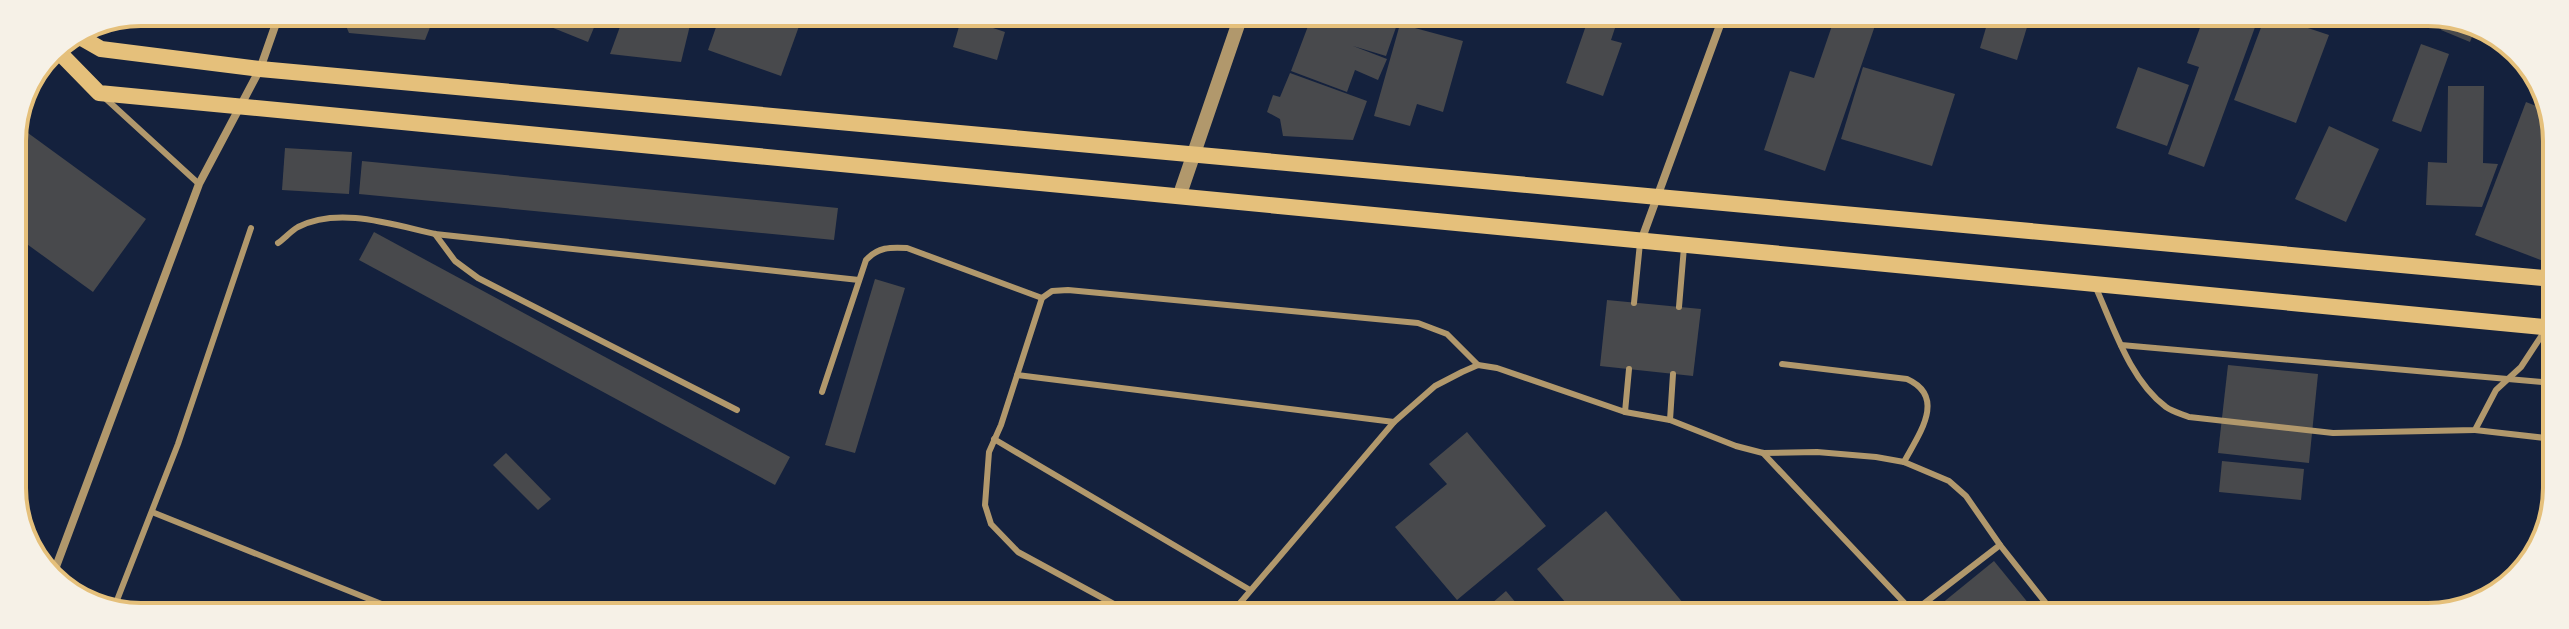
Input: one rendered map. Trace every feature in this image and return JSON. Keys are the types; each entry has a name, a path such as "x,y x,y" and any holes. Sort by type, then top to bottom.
{"main road":[{"path":"86,40 101,49 260,69 2543,278"},
{"path":"64,57 99,93 2543,326"}],"street":[{"path":"57,565 199,184 260,69 275,26"},
{"path":"1179,197 1237,26"},
{"path":"1640,241 1719,26"}],"lane":[{"path":"99,93 199,184"},
{"path":"278,243 298,227 319,220 341,218 375,221 435,234 859,280"},
{"path":"117,600 178,444 251,228"},
{"path":"435,234 455,261 478,278 737,410"},
{"path":"1634,303 1640,241"},
{"path":"1679,307 1685,245"},
{"path":"822,392 866,260 874,251 889,247 907,248 1042,298"},
{"path":"2095,284 2121,345 2153,396 2169,410 2189,417 2333,433 2475,430 2543,438"},
{"path":"1112,603 1018,552 991,524 985,505 989,452 1042,298 1052,291 1418,323 1447,334 1478,365"},
{"path":"2475,430 2496,390 2521,367 2543,338"},
{"path":"2121,345 2543,382"},
{"path":"1782,364 1907,379 1922,386 1928,400 1927,412 1904,462"},
{"path":"1240,603 1394,422 1435,386 1478,365 1497,368 1625,412 1670,420 1736,446 1763,453 1817,452 1904,462 1949,481 1966,496 2046,603"},
{"path":"1625,412 1629,369"},
{"path":"1670,420 1673,374"},
{"path":"1017,375 1394,422"},
{"path":"994,439 1250,590"},
{"path":"1763,453 1905,603"},
{"path":"152,512 379,603"},
{"path":"1929,603 2000,545"}],"building":[{"path":"346,26 430,26 425,40 349,33"},
{"path":"548,26 595,26 588,42"},
{"path":"620,26 690,26 681,62 610,54"},
{"path":"716,26 799,26 781,76 708,50"},
{"path":"959,26 987,26 1005,32 997,60 953,47"},
{"path":"1308,26 1396,26 1386,56 1353,46 1387,59 1378,80 1355,70 1347,92 1291,71"},
{"path":"1399,26 1463,41 1443,112 1417,104 1410,126 1374,116"},
{"path":"1586,26 1616,26 1611,40 1622,43 1603,96 1566,83"},
{"path":"1832,26 1875,26 1825,171 1764,150 1790,71 1814,78"},
{"path":"1986,26 2027,26 2017,60 1980,48"},
{"path":"2201,26 2255,26 2204,167 2168,154 2199,67 2187,63"},
{"path":"2262,26 2302,26 2329,35 2296,123 2234,100"},
{"path":"2450,28 2473,35 2470,42 2441,30"},
{"path":"2421,44 2449,54 2421,132 2392,121"},
{"path":"1863,67 1955,94 1932,166 1841,139"},
{"path":"2138,67 2189,85 2167,146 2116,128"},
{"path":"1290,73 1367,101 1353,140 1283,136 1280,119 1267,112 1273,95 1280,97"},
{"path":"2448,86 2484,86 2483,163 2498,164 2482,207 2426,205 2428,162 2447,163"},
{"path":"2526,102 2538,106 2543,141 2543,261 2475,235"},
{"path":"2329,126 2379,149 2346,222 2295,199"},
{"path":"28,133 146,219 93,292 26,243"},
{"path":"285,148 352,152 349,194 282,190"},
{"path":"362,161 838,208 834,240 359,194"},
{"path":"374,232 790,457 775,485 359,260"},
{"path":"875,279 905,288 855,453 825,445"},
{"path":"1607,300 1701,309 1693,376 1600,366"},
{"path":"2228,365 2318,374 2309,463 2218,453"},
{"path":"1467,432 1546,526 1457,600 1395,527 1447,484 1429,464"},
{"path":"506,453 551,499 538,510 493,465"},
{"path":"2222,461 2304,469 2301,500 2219,492"},
{"path":"1606,511 1683,603 1566,603 1537,569"},
{"path":"1994,561 2028,603 1942,603"},
{"path":"1506,591 1516,603 1492,603"}]}
